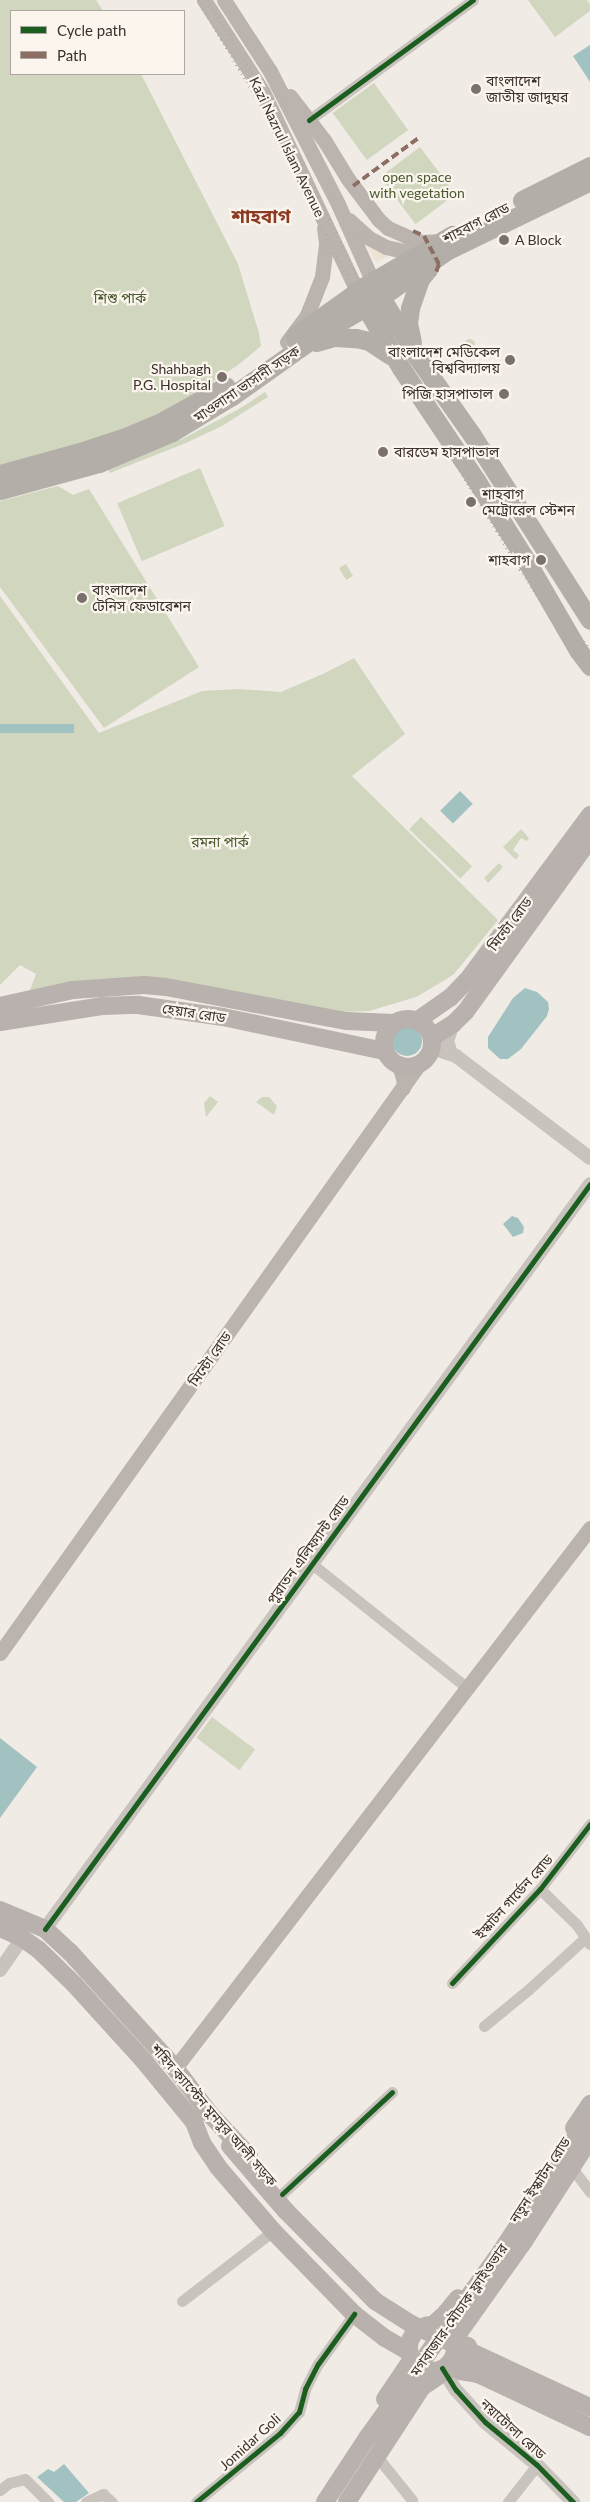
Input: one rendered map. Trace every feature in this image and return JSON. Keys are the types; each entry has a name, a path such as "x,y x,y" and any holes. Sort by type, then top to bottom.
{"highway":[{"name":"শাহবাগ রোড","path":"369,294 444,246 590,166"},
{"name":"শাহবাগ রোড","path":"444,246 590,181"},
{"path":"417,356 408,323 414,295 420,279 444,246"},
{"path":"369,294 417,356 472,435 590,620"},
{"path":"369,294 401,368 485,495 527,562 578,650 590,666"},
{"name":"মাওলানা ভাসানী সড়ক","path":"0,474 108,443 162,422 234,382 369,294"},
{"path":"290,347 334,337 356,338 380,346 401,368"},
{"name":"মাওলানা ভাসানী সড়ক","path":"0,490 85,467 162,437 211,410 290,347"}],"main road":[{"name":"Kazi Nazrul Islam Avenue","path":"204,0 263,92 321,214 369,294"},
{"name":"Kazi Nazrul Islam Avenue","path":"224,0 270,71 338,204 369,294"},
{"path":"270,71 309,120 358,193 388,228 415,240 444,246"},
{"path":"338,204 353,225 369,238 386,247 403,251 444,246"},
{"path":"290,347 307,315 322,277 326,242 321,214"},
{"name":"মিন্টো রোড","path":"418,1020 450,998 469,978 590,816"},
{"name":"মিন্টো রোড","path":"432,1043 466,1011 513,949 590,839"},
{"path":"0,1006 72,990 144,986 166,987 346,1021 394,1023 406,1018 418,1020 424,1024 432,1043 427,1058 413,1066 399,1065 388,1057 385,1051 385,1035 394,1023"},
{"name":"হেয়ার রোড","path":"0,1022 102,1006 138,1006 223,1017 385,1051"},
{"name":"মিন্টো রোড","path":"0,1653 419,1064"},
{"path":"399,1065 404,1081 403,1088"},
{"path":"175,2068 590,1528"},
{"name":"শহিদ ক্যাপ্টেন মুনসুর আলী সড়ক","path":"0,1910 45,1929 70,1952 175,2068 201,2117 202,2143 218,2167 273,2231 354,2314 410,2355"},
{"name":"শহিদ ক্যাপ্টেন মুনসুর আলী সড়ক","path":"0,1928 22,1938 39,1950 201,2117 282,2194 324,2241 374,2292 406,2316 430,2325"},
{"name":"নতুন ইস্কাটন রোড","path":"430,2325 451,2308 516,2218 590,2108"},
{"name":"মগবাজার-মৌচাক ফ্লাইওভার","path":"325,2502 373,2431 502,2250 590,2108"},
{"path":"201,2117 278,2217 368,2308 405,2335 486,2368 590,2417"},
{"path":"339,2502 437,2355 514,2248 590,2130"},
{"name":"নতুন ইস্কাটন রোড","path":"458,2333 590,2139"},
{"path":"226,2150 375,2301 413,2325 590,2406"},
{"path":"354,2314 374,2292"},
{"path":"590,2400 515,2364 470,2347 458,2333 430,2325 414,2332 409,2345 410,2355 423,2369 441,2368 478,2374 590,2427"},
{"path":"351,2502 441,2368 454,2352 458,2333"},
{"path":"317,2502 410,2355"},
{"path":"347,2502 422,2387 447,2370 463,2367 486,2368"}],"street":[{"path":"309,120 473,0"},
{"path":"452,1054 447,1041 453,1024"},
{"path":"432,1043 452,1054 493,1083 518,1106 590,1158"},
{"name":"পুরাতন এলিফ্যান্ট রোড","path":"45,1929 590,1184"},
{"name":"পুরাতন এলিফ্যান্ট রোড","path":"312,1564 466,1687"},
{"name":"ইস্কাটন গার্ডেন রোড","path":"452,1983 540,1889 590,1824"},
{"path":"484,2026 587,1941 577,1925 540,1889"},
{"path":"0,1970 22,1938"},
{"path":"282,2194 392,2092"},
{"path":"572,2168 590,2192"},
{"path":"182,2302 273,2231"},
{"name":"Jomidar Goli","path":"196,2502 272,2440 299,2412 305,2389 318,2364 337,2335 354,2314"},
{"name":"নয়াটোলা রোড","path":"441,2368 456,2390 485,2422 537,2465 573,2502"},
{"path":"379,2459 412,2500"},
{"path":"508,2502 537,2465"},
{"path":"0,2490 9,2483 25,2480 48,2502"},
{"path":"86,2502 103,2494 112,2502"}],"green space":[{"name":"শিশু পার্ক","path":"0,0 96,0 102,10 10,10 10,75 142,75 238,264 259,333 261,346 238,365 179,404 121,431 0,468"},
{"path":"528,0 587,0 590,4 590,11 555,37"},
{"path":"374,83 408,130 367,160 333,113"},
{"name":"open space with vegetation","path":"420,147 456,194 416,224 380,177"},
{"path":"467,339 471,339 474,344 473,348 467,349 464,346 464,342"},
{"path":"265,392 268,397 222,426 186,443 110,473 108,469 184,438 239,409"},
{"path":"200,468 225,526 142,561 117,503"},
{"name":"বাংলাদেশ টেনিস ফেডারেশন","path":"58,486 73,495 89,489 199,667 104,728 0,587 0,501"},
{"path":"346,564 353,576 346,580 339,568"},
{"name":"রমনা পার্ক","path":"0,596 99,733 202,691 239,689 281,692 354,658 405,734 352,776 498,920 454,974 416,997 369,1011 339,1012 165,982 31,994 30,990 36,974 20,965 0,985"},
{"path":"421,817 472,866 460,879 409,829"},
{"path":"521,829 529,838 527,841 521,838 513,850 519,855 516,860 503,847"},
{"path":"499,863 503,867 488,883 484,878"},
{"path":"210,1096 218,1102 206,1117 204,1103"},
{"path":"262,1097 269,1097 277,1106 274,1115 256,1102"},
{"path":"212,1717 255,1749 239,1770 196,1738"}],"shaded area":[{"path":"364,240 396,252 376,263"}],"water":[{"path":"590,45 590,82 573,56"},
{"path":"0,724 74,724 74,733 0,733"},
{"path":"460,791 473,804 453,824 440,811"},
{"path":"525,988 537,992 548,1002 547,1016 521,1049 508,1059 500,1059 488,1048 488,1037 513,998"},
{"path":"407,1026 418,1030 422,1041 418,1052 407,1056 396,1052 392,1041 396,1030"},
{"path":"512,1216 518,1218 524,1227 523,1233 513,1237 503,1224"},
{"path":"0,1738 37,1767 0,1818"},
{"path":"64,2464 89,2493 76,2502 64,2502 37,2477 48,2469 54,2472"}],"railway":[{"path":"198,0 258,100 356,294 400,372 520,569 551,616 590,668"},
{"path":"207,0 266,95 301,160 377,317"},
{"path":"387,334 527,565 590,650"}],"marked path":[{"path":"353,186 420,137"},
{"path":"413,231 424,236 439,264 435,275"}],"cycle path":[{"path":"309,120 473,0"},
{"path":"45,1929 590,1184"},
{"path":"452,1983 540,1889 590,1824"},
{"path":"282,2194 392,2092"},
{"path":"196,2502 280,2433 299,2412 305,2389 318,2364 354,2314"},
{"path":"442,2368 456,2390 485,2422 537,2465 573,2502"}],"place":[{"name":"বাংলাদেশ জাতীয় জাদুঘর","path":"476,89"},
{"name":"A Block","path":"504,240"},
{"name":"বাংলাদেশ মেডিকেল বিশ্ববিদ্যালয়","path":"510,360"},
{"name":"Shahbagh P.G. Hospital","path":"222,377"},
{"name":"পিজি হাসপাতাল","path":"504,394"},
{"name":"বারডেম হাসপাতাল","path":"383,452"},
{"name":"শাহবাগ মেট্রোরেল স্টেশন","path":"471,502"},
{"name":"শাহবাগ","path":"541,560"},
{"name":"বাংলাদেশ টেনিস ফেডারেশন","path":"82,598"}],"district":[{"name":"শাহবাগ","path":"261,216"}]}
